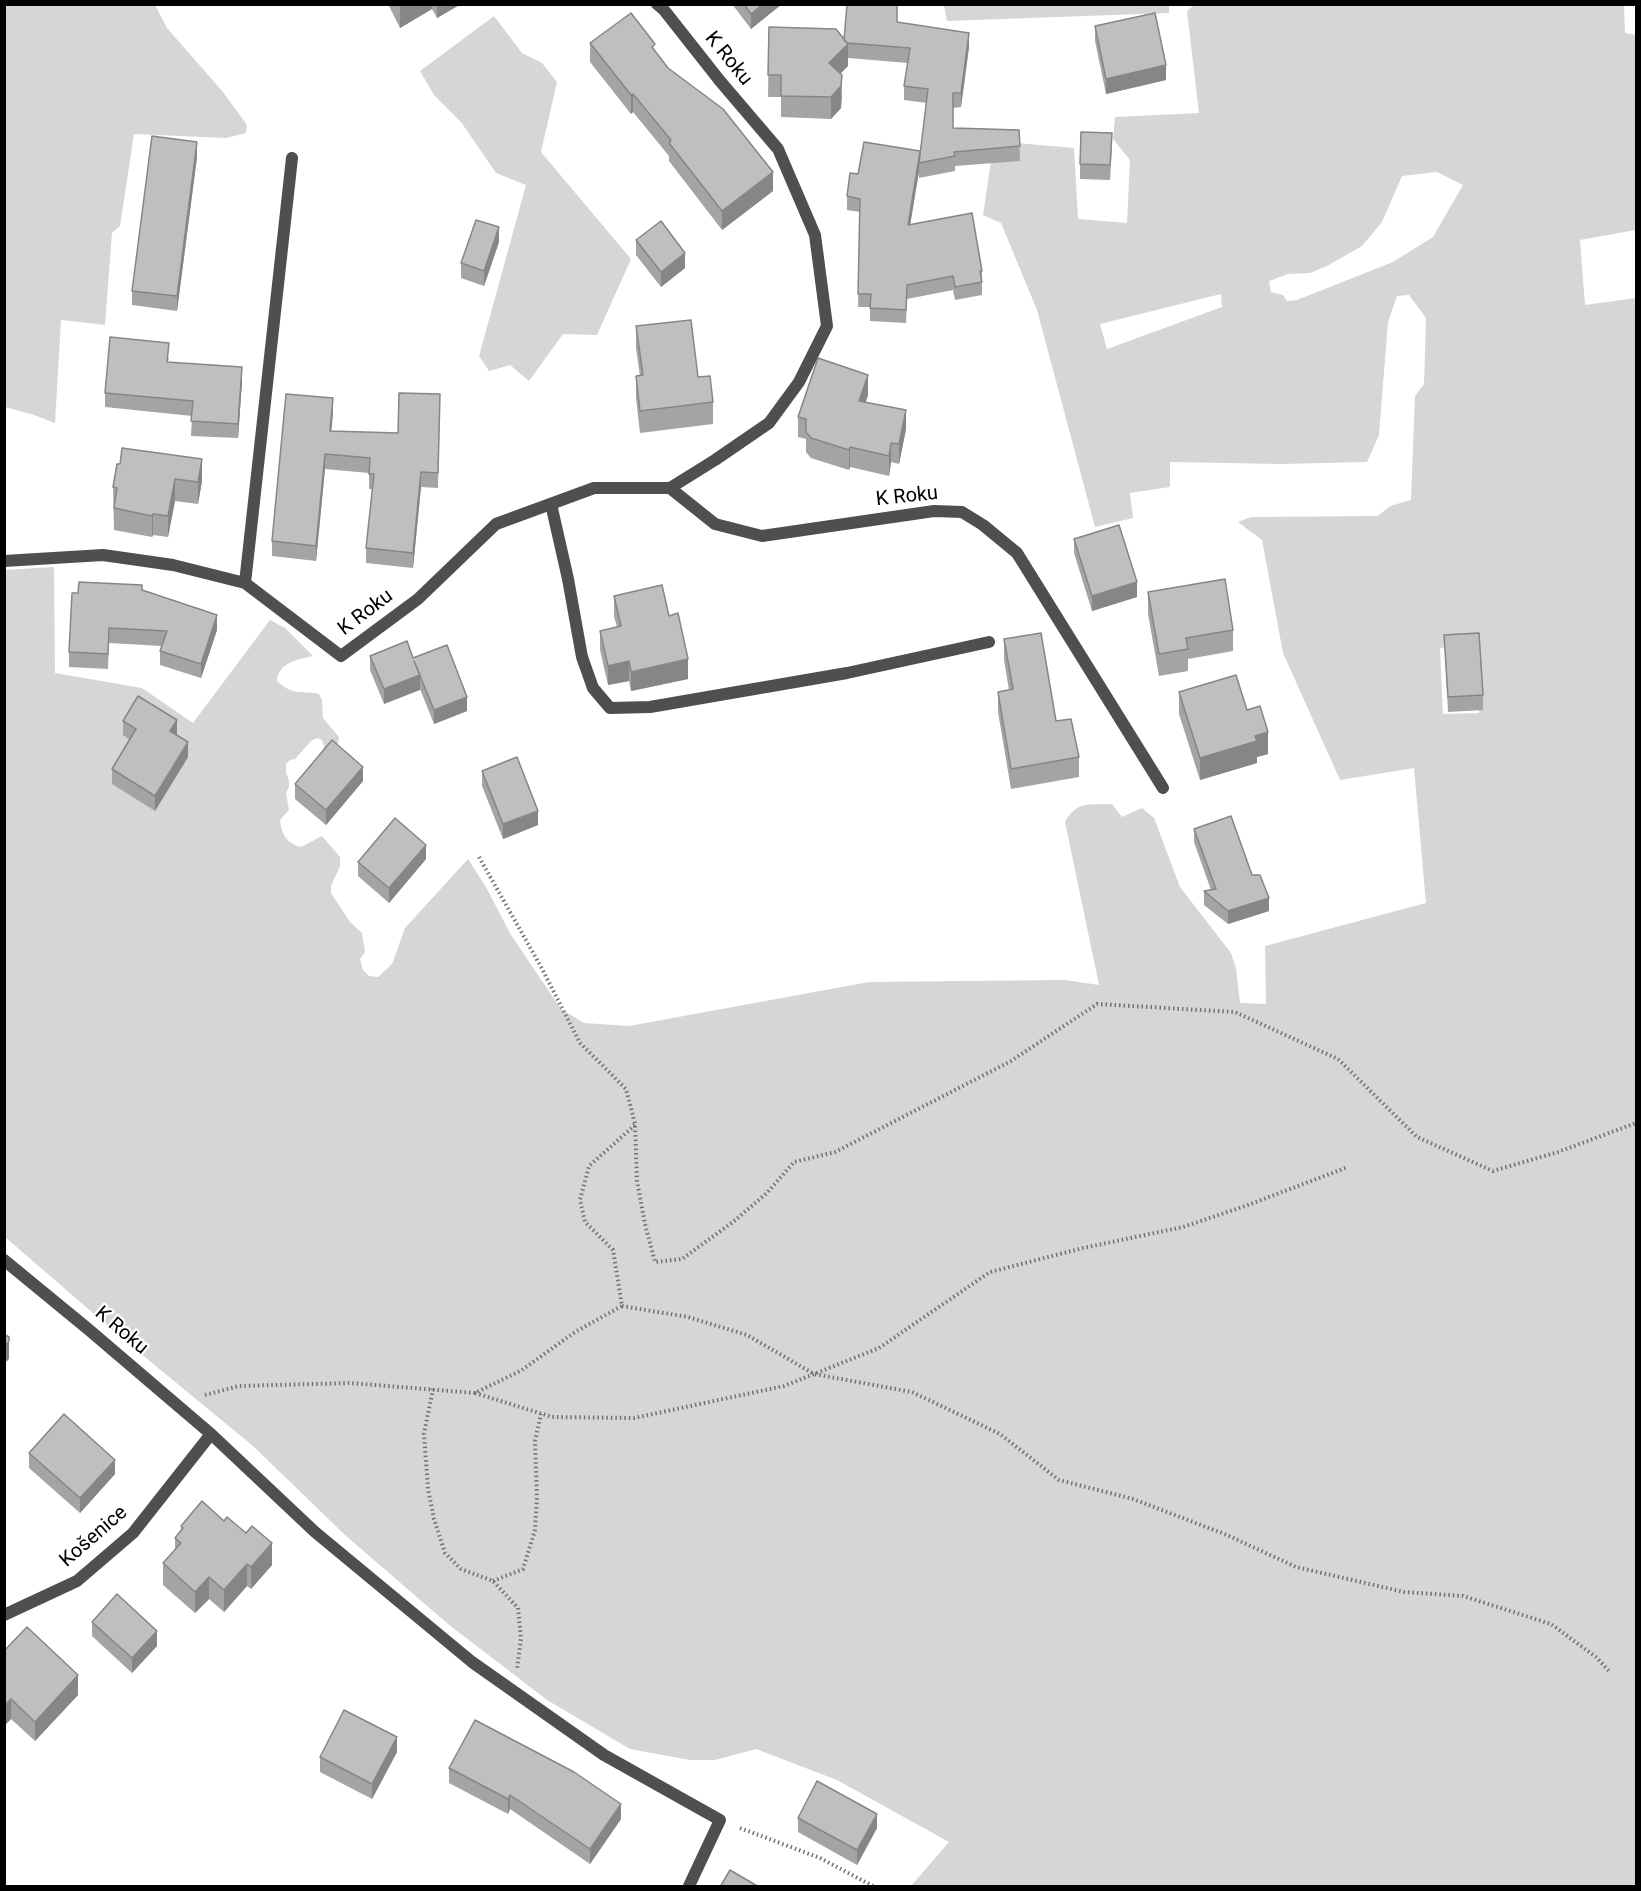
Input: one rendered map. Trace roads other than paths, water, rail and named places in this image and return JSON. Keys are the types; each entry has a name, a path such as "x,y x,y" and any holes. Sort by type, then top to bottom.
{"street":[{"name":"K Roku","path":"4,561 103,555 173,565 245,583 341,656 418,599 496,524 594,488 670,488 769,423 799,382 827,326 815,235 778,149 720,81 663,6"},
{"path":"245,583 292,158"},
{"name":"K Roku","path":"670,488 715,524 762,536 934,511 962,512 1017,553 1163,788"},
{"path":"550,504 568,579 582,657 593,688 610,708 662,705 847,673 988,642"},
{"name":"K Roku","path":"4,1260 211,1434 315,1532 472,1662 604,1755 720,1820 688,1887"},
{"name":"Košenice","path":"4,1615 77,1581 133,1533 211,1434"}]}
